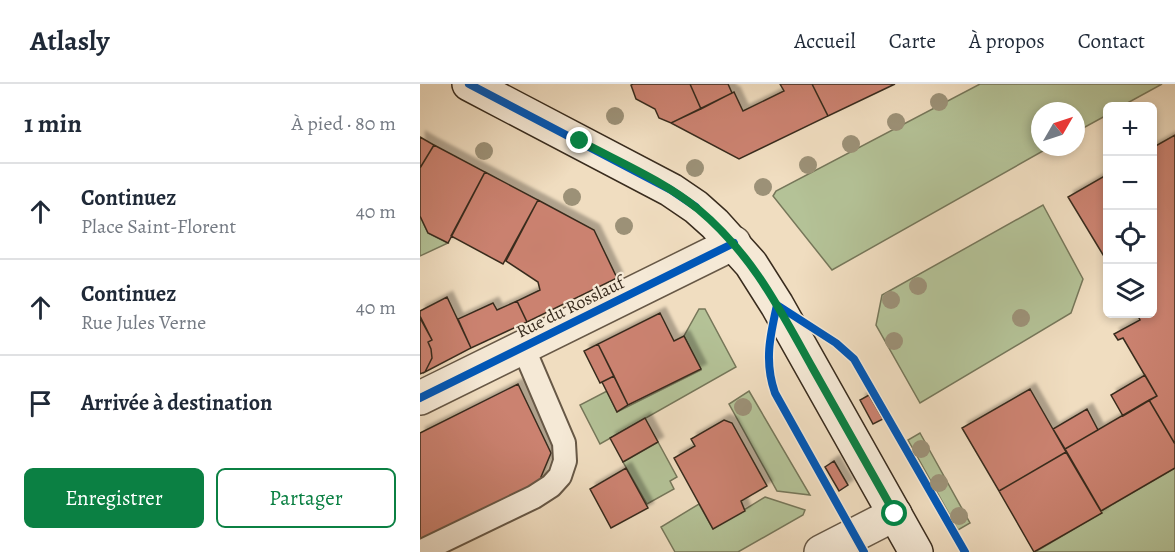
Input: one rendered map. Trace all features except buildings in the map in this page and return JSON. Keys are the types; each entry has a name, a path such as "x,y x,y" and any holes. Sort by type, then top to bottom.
{"main road":[{"path":"469,84 671,190 696,207 734,243 751,264 777,305 915,552"},
{"name":"Rue du Rosslauf","path":"420,398 734,243"},
{"path":"821,552 895,514"}],"lane":[{"path":"420,552 534,497 560,477 565,461 564,443 523,347"}],"green space":[{"path":"980,84 1162,84 1129,102 1103,102 1103,117 1085,127 1085,102 1031,102 1031,156 1034,156 832,270 773,196 776,191"},
{"path":"1043,205 1083,279 1071,313 920,403 876,325 882,295"},
{"path":"420,216 428,233 448,243 420,256"},
{"path":"699,309 705,309 736,367 600,444 580,405 607,391 617,412 701,370 684,336"},
{"path":"749,391 810,495 777,491 729,404"},
{"path":"920,433 970,523 958,530 908,440"},
{"path":"658,442 677,477 670,481 674,489 647,504 623,462"},
{"path":"1175,468 1175,552 1035,552 1101,511"},
{"path":"765,497 805,510 803,515 738,552 675,552 661,527 699,504 713,529"}],"cycle path":[{"path":"469,84 671,190 696,207"},
{"path":"420,398 734,243"},
{"path":"864,552 775,393 769,360 770,338 777,305 836,343 854,359 965,552"}],"route":[{"path":"580,141 671,190 696,207 734,243 751,264 777,305 895,514"}]}
